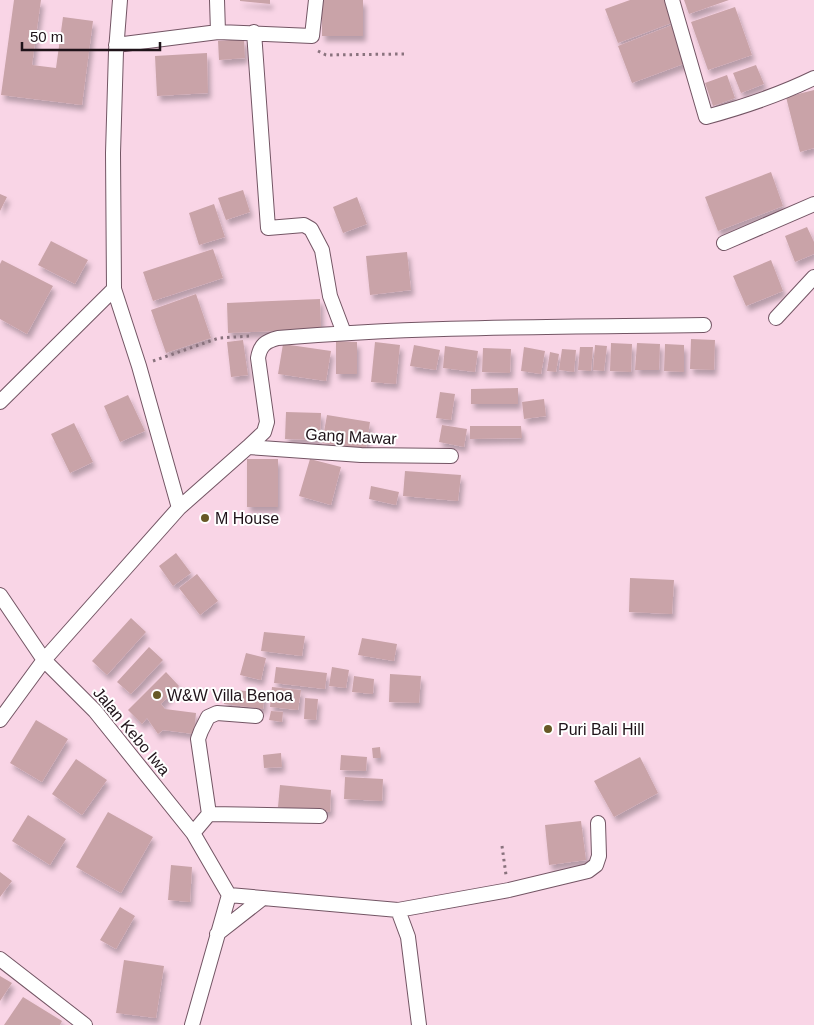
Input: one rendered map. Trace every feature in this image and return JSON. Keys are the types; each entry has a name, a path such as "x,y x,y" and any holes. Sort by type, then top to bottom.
{"street":[{"path":"120,0 116,45 113,153 114,289 139,366 180,508"},
{"path":"217,0 218,32"},
{"path":"116,45 218,32 254,32 312,36 316,0"},
{"path":"672,0 706,117 791,89 814,78"},
{"path":"254,32 268,228 304,225 311,228 322,250 334,310 344,332"},
{"path":"724,243 814,204"},
{"path":"776,318 814,277"},
{"path":"0,402 114,289"},
{"path":"0,720 44,660 180,508 264,432 267,422 258,358 263,344 278,338 344,332 413,329 704,325"},
{"name":"Gang Mawar","path":"248,448 360,455 451,456"},
{"name":"Jalan Kebo Iwa","path":"0,595 44,660 95,711 193,834 228,895"},
{"path":"193,834 209,814 198,739 208,717 217,712 256,716"},
{"path":"209,814 320,816"},
{"path":"192,1025 228,895 398,910 509,890 588,871 596,865 599,856 598,823"},
{"path":"218,934 263,898"},
{"path":"398,910 408,937 419,1025"},
{"path":"0,959 76,1023"}],"path":[{"path":"312,36 316,50 326,55 404,54"},
{"path":"139,366 219,338 234,336 251,337 258,339 263,344"},
{"path":"502,846 509,890"}],"building":[{"path":"14,0 41,0 32,65 56,68 63,17 93,21 82,105 1,95"},
{"path":"270,0 270,4 240,1"},
{"path":"322,0 363,0 363,36 322,36"},
{"path":"630,0 665,0 674,22 618,43 605,9"},
{"path":"684,0 729,0 689,14"},
{"path":"735,7 752,55 708,70 691,22"},
{"path":"672,25 686,63 632,83 618,46"},
{"path":"244,39 245,58 219,60 218,41"},
{"path":"207,53 208,93 157,96 155,56"},
{"path":"756,65 764,84 741,93 733,73"},
{"path":"727,75 735,98 713,106 705,83"},
{"path":"814,90 814,148 800,152 786,97"},
{"path":"771,172 783,206 718,231 705,197"},
{"path":"243,190 250,212 226,220 218,198"},
{"path":"0,194 7,197 0,211"},
{"path":"357,197 367,224 343,233 333,207"},
{"path":"214,204 225,237 199,245 189,213"},
{"path":"807,227 814,242 814,254 795,262 785,236"},
{"path":"51,241 88,260 75,284 38,265"},
{"path":"213,249 223,278 153,301 143,272"},
{"path":"407,252 411,290 370,295 366,256"},
{"path":"2,260 53,286 27,334 0,319 0,264"},
{"path":"771,260 783,291 746,306 733,276"},
{"path":"196,294 211,338 166,353 151,310"},
{"path":"320,299 321,329 228,333 227,303"},
{"path":"691,339 715,340 714,370 690,369"},
{"path":"243,340 248,375 231,377 227,342"},
{"path":"336,341 357,342 357,374 336,374"},
{"path":"375,342 400,345 396,384 371,382"},
{"path":"611,343 632,344 631,372 610,371"},
{"path":"637,343 660,344 659,370 635,370"},
{"path":"283,344 331,351 326,381 278,374"},
{"path":"665,344 684,345 684,372 664,371"},
{"path":"414,345 440,350 436,370 410,366"},
{"path":"595,345 607,346 604,371 593,370"},
{"path":"445,346 478,351 475,372 443,368"},
{"path":"524,347 545,351 541,374 521,371"},
{"path":"580,347 593,347 591,371 578,370"},
{"path":"483,348 511,349 510,373 482,372"},
{"path":"562,349 576,350 574,372 559,370"},
{"path":"550,352 559,354 556,372 547,371"},
{"path":"518,388 518,404 471,404 471,389"},
{"path":"440,392 455,394 451,420 436,418"},
{"path":"128,395 145,431 120,442 104,406"},
{"path":"544,399 546,416 524,419 522,402"},
{"path":"286,412 321,413 320,440 285,439"},
{"path":"327,415 370,422 366,449 322,443"},
{"path":"74,423 93,462 70,473 51,434"},
{"path":"442,425 467,429 464,447 439,442"},
{"path":"470,426 521,426 522,438 470,439"},
{"path":"247,459 278,459 278,507 247,507"},
{"path":"310,459 341,467 331,505 299,496"},
{"path":"405,471 461,475 458,501 403,496"},
{"path":"371,486 399,492 396,505 369,499"},
{"path":"176,553 191,573 173,586 159,566"},
{"path":"197,574 218,601 200,615 179,588"},
{"path":"630,578 674,580 672,614 629,612"},
{"path":"131,618 146,632 107,675 92,661"},
{"path":"264,632 305,636 302,656 261,651"},
{"path":"362,638 397,644 394,661 358,655"},
{"path":"149,647 163,660 131,694 117,682"},
{"path":"246,653 266,658 261,680 240,675"},
{"path":"276,667 327,673 325,689 274,683"},
{"path":"332,667 349,670 346,688 329,686"},
{"name":"W&W Villa Benoa","path":"166,672 179,686 161,704 165,709 196,713 194,734 163,730 158,734 147,718 142,724 128,710"},
{"path":"390,674 421,676 419,703 389,702"},
{"path":"354,676 374,679 373,694 352,692"},
{"path":"272,687 301,690 298,710 270,707"},
{"path":"226,689 265,693 263,709 224,704"},
{"path":"305,698 318,699 316,720 304,719"},
{"path":"271,711 283,712 282,722 269,720"},
{"path":"36,720 68,739 42,782 10,763"},
{"path":"380,747 381,758 373,758 372,748"},
{"path":"281,753 282,767 264,768 263,755"},
{"path":"341,755 367,757 366,771 340,770"},
{"path":"640,757 658,793 614,817 594,781"},
{"path":"76,759 107,780 82,815 52,794"},
{"path":"345,777 383,779 382,801 344,799"},
{"path":"280,785 331,790 330,812 278,807"},
{"path":"108,812 153,837 121,893 76,867"},
{"path":"28,815 66,839 50,865 12,841"},
{"path":"581,821 586,860 549,865 545,825"},
{"path":"171,865 192,867 190,902 168,900"},
{"path":"0,872 12,881 0,897"},
{"path":"120,907 135,916 116,949 100,940"},
{"path":"124,960 164,966 156,1018 116,1013"},
{"path":"0,976 12,983 0,1001"},
{"path":"23,997 62,1021 60,1025 4,1025"}],"place":[{"name":"M House","path":"205,518"},
{"name":"W&W Villa Benoa","path":"157,695"},
{"name":"Puri Bali Hill","path":"548,729"}]}
